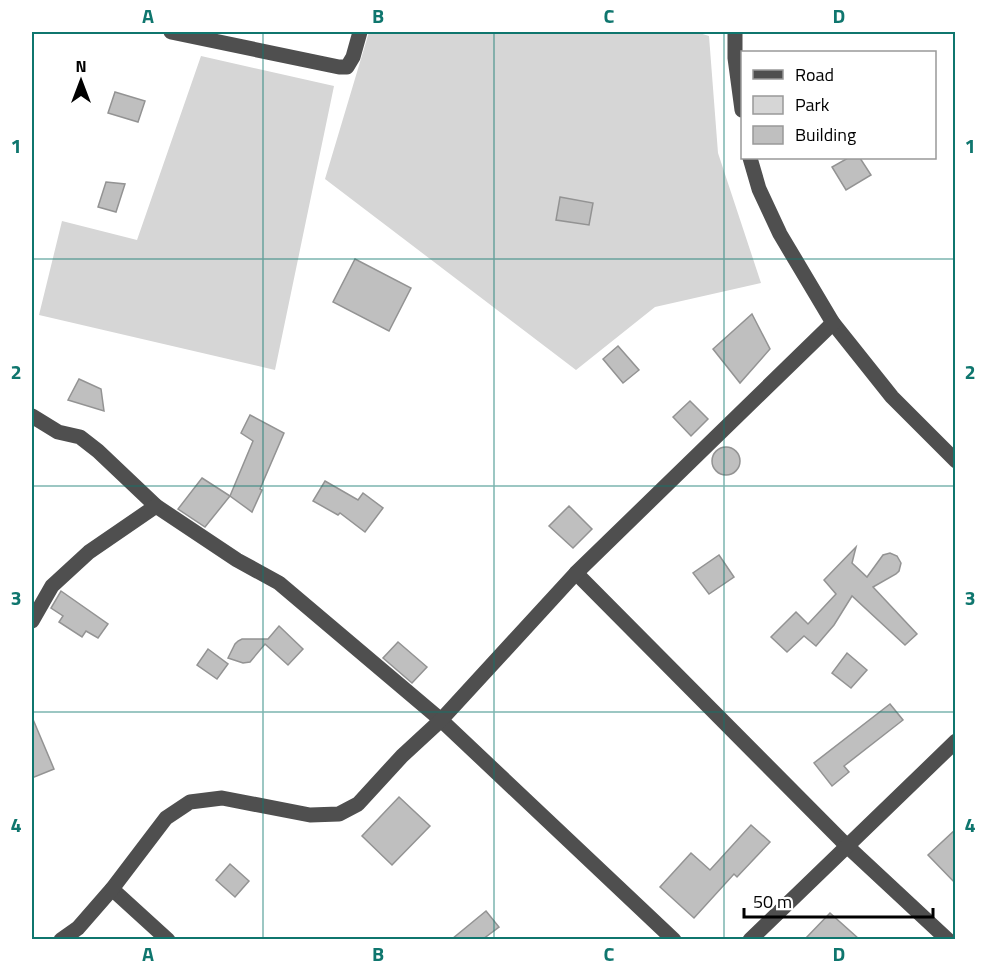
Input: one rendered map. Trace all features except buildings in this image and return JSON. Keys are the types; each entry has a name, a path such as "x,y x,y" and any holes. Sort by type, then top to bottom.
{"street":[{"path":"171,32 339,67 347,67 353,57 360,32"},
{"path":"735,32 735,58 741,103"},
{"path":"750,159 759,189 780,234 833,323 892,397 956,461"},
{"path":"61,939 78,928 112,889 166,818 190,802 222,798 310,814 339,814 358,804 402,756 441,720 576,573 833,323"},
{"path":"32,416 58,432 80,437 156,506 237,560 279,583 441,720 674,939"},
{"path":"32,621 52,586 89,552 156,506"},
{"path":"576,573 847,846 948,939"},
{"path":"750,939 956,741"},
{"path":"112,889 168,939"}],"green space":[{"path":"369,32 696,32 709,36 718,153 761,283 655,307 576,370 325,179"},
{"path":"201,56 334,86 275,370 39,315 62,221 137,240"}]}
